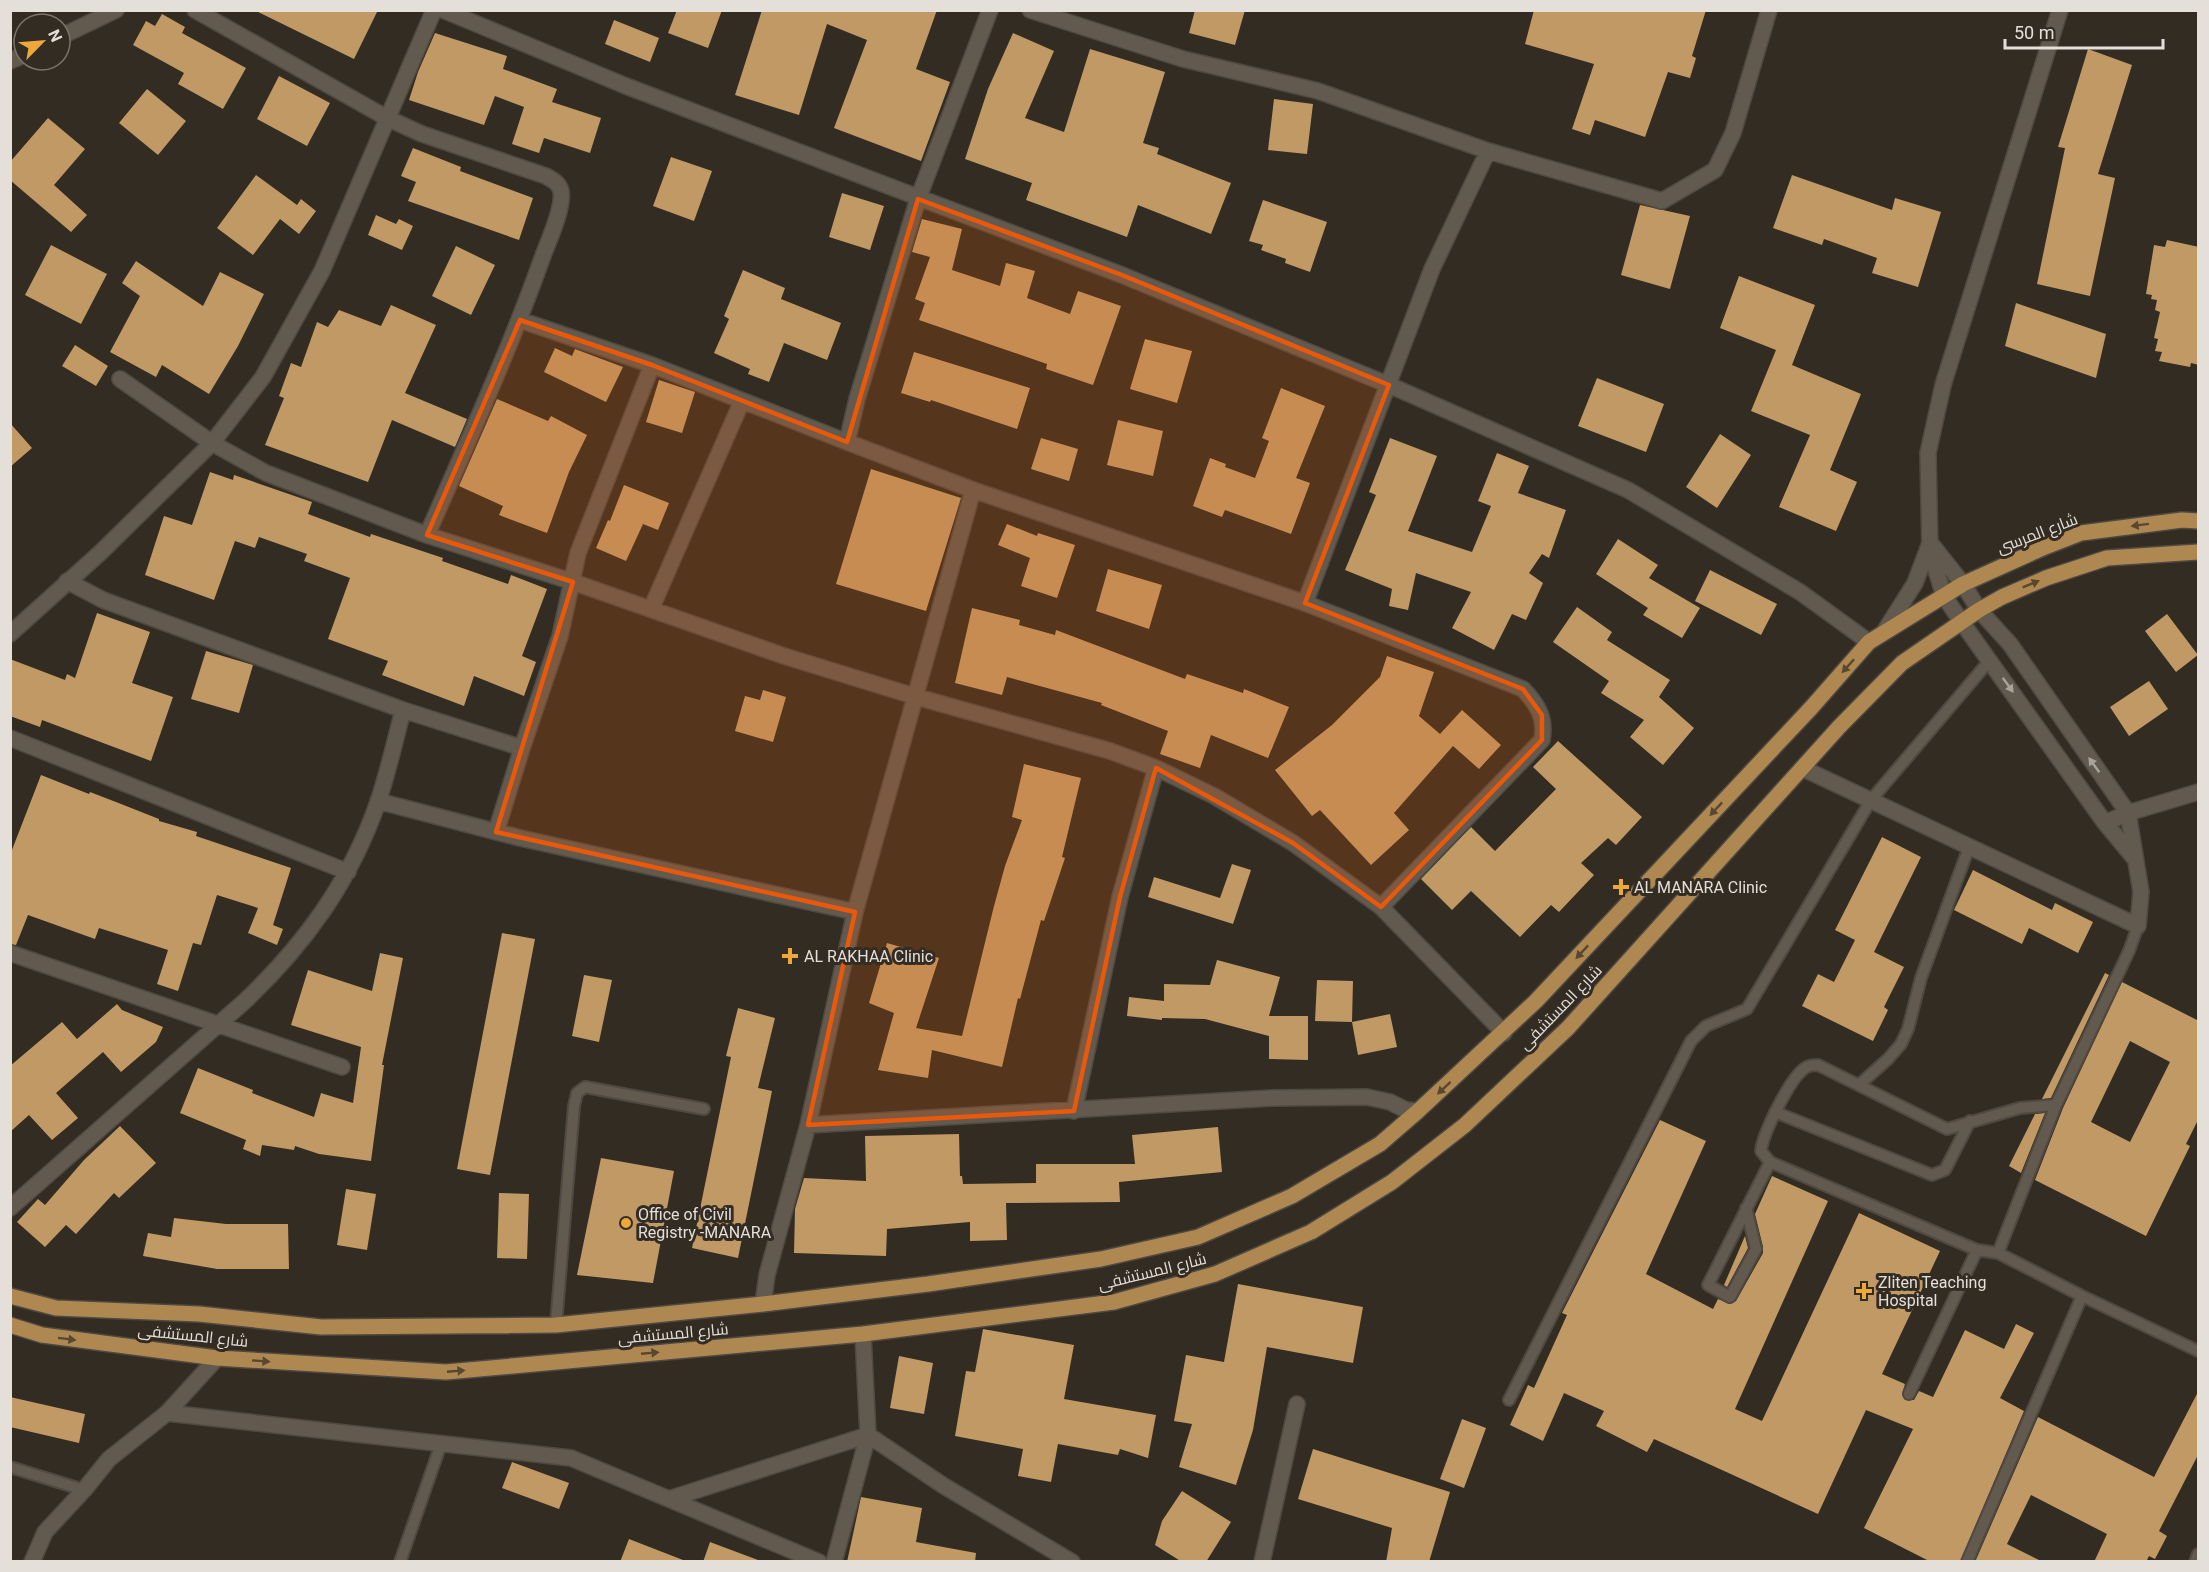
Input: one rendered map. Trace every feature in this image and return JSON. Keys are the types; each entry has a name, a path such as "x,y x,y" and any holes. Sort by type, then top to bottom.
{"main road":[{"name":"شارع المرسى","path":"1963,584 2081,533 2182,520 2199,521"},
{"path":"1979,610 2017,590 2095,561 2199,552"},
{"name":"شارع المستشفى","path":"10,1296 56,1308 199,1314 321,1327 556,1325 763,1304 1101,1259 1198,1237 1292,1196 1380,1144 1504,1033 1803,717 1869,642 1963,584"},
{"name":"شارع المستشفى","path":"10,1325 42,1335 217,1358 446,1372 863,1334 1114,1302 1215,1274 1311,1232 1392,1182 1456,1132 1568,1028 1802,768 1902,663 1979,610"}],"street":[{"path":"72,31 116,10"},
{"path":"195,10 387,118 422,134 555,181 561,190 561,200 553,229 520,320 427,535"},
{"path":"10,634 123,531 212,443 263,377 322,271 434,10"},
{"path":"443,10 626,86 1122,275 1389,385 1628,490 1800,592 1869,642"},
{"path":"847,442 857,399 918,199 990,10"},
{"path":"1030,10 1183,58 1318,91 1488,151 1662,201 1715,170 1733,133 1769,10"},
{"path":"2060,10 1940,396 1928,453 1930,551 1944,596 2105,823 2135,859"},
{"path":"1305,603 1432,270 1488,151"},
{"path":"520,320 652,365 973,490 1305,603 1523,689 1534,700 1542,715 1544,727 1542,740 1381,907"},
{"path":"496,832 560,636 578,554 652,365"},
{"path":"120,379 212,443 266,473 427,535 573,582 784,656 917,697 1110,751 1156,768 1214,796 1293,843 1381,907 1504,1033"},
{"path":"651,609 742,401"},
{"path":"763,1304 767,1275 808,1125 855,912 917,697 973,490"},
{"path":"1802,768 2138,926 2140,892 2128,813 2010,644 1979,610 1963,584 1930,543"},
{"path":"1884,632 1915,583 1930,543"},
{"path":"67,581 104,600 404,710 522,748"},
{"path":"10,1208 278,970 311,929 348,872 378,801 404,710"},
{"path":"10,738 348,872"},
{"path":"1074,1111 1120,897 1156,768"},
{"path":"2105,823 2128,813 2199,792"},
{"path":"378,801 496,832 855,912"},
{"path":"10,953 342,1067"},
{"path":"808,1125 1074,1111 1158,1103 1340,1096 1367,1097 1390,1102 1406,1110 1418,1111"},
{"path":"834,1562 867,1435 863,1334"},
{"path":"32,1562 45,1532 109,1459 167,1413 217,1358"},
{"path":"1262,1562 1297,1404"},
{"path":"167,1413 571,1458 819,1562"},
{"path":"669,1499 867,1435"},
{"path":"867,1435 944,1486 1072,1562"}],"lane":[{"path":"1509,1400 1690,1041 1706,1026 1747,1009 1871,800 1990,660"},
{"path":"1859,1085 1888,1059 1901,1044 1908,1029 1921,978 1969,847"},
{"path":"1998,1253 2056,1105 2129,951 2138,926"},
{"path":"2056,1105 2020,1108 1947,1129 1818,1065 1807,1065 1800,1072 1775,1112 1761,1151 1770,1162 1977,1250 1998,1253 2082,1296 2199,1351"},
{"path":"556,1325 577,1094 585,1087 704,1109"},
{"path":"1775,1112 1932,1175 1945,1170 1970,1121"},
{"path":"1746,1208 1756,1249 1730,1297 1708,1285 1746,1208 1770,1162"},
{"path":"1909,1394 1977,1250"},
{"path":"1966,1562 2082,1296"},
{"path":"400,1562 441,1444"},
{"path":"10,1467 84,1490"},
{"path":"2195,1562 2199,1554"}],"highlighted area":[{"path":"918,199 1122,275 1389,385 1305,603 1523,689 1542,715 1542,740 1381,907 1293,843 1156,768 1120,897 1074,1111 808,1125 855,912 496,832 573,582 427,535 520,320 652,365 847,442"}],"building":[{"path":"254,10 378,10 354,59"},
{"path":"677,10 722,10 708,48 668,33"},
{"path":"762,10 937,10 916,69 950,82 921,161 834,128 867,40 827,24 799,115 735,95"},
{"path":"1195,10 1245,10 1235,45 1189,33"},
{"path":"1534,10 1706,10 1692,56 1696,58 1690,78 1668,72 1645,137 1595,120 1590,135 1572,129 1594,64 1525,44"},
{"path":"162,14 185,27 182,33 246,68 223,109 178,84 184,73 133,45 146,21 155,26"},
{"path":"614,20 659,38 650,62 605,44"},
{"path":"435,33 507,56 503,69 557,89 552,102 601,118 590,153 544,138 539,153 512,144 524,107 495,96 484,125 409,100"},
{"path":"1013,33 1054,51 1025,118 1064,132 1090,49 1165,72 1143,143 1159,148 1157,154 1231,183 1211,234 1138,205 1127,237 1026,200 1032,183 965,159 988,89"},
{"path":"2088,49 2132,65 2098,174 2115,178 2090,296 2037,284 2065,148 2058,147"},
{"path":"279,76 330,103 307,146 257,119"},
{"path":"147,89 186,121 158,155 119,123"},
{"path":"1274,99 1313,104 1307,154 1268,150"},
{"path":"48,118 85,149 54,185 87,215 71,232 10,180 10,162"},
{"path":"413,148 461,167 460,171 533,198 519,240 408,201 416,182 401,176"},
{"path":"671,157 712,171 694,221 653,206"},
{"path":"256,175 297,205 301,199 316,211 299,234 280,219 253,255 217,228"},
{"path":"1792,175 1892,210 1895,198 1941,212 1918,287 1872,273 1877,258 1824,239 1822,245 1773,228"},
{"path":"842,193 884,206 870,250 829,237"},
{"path":"1263,200 1327,222 1310,272 1285,263 1286,259 1261,250 1263,245 1249,241"},
{"path":"1640,205 1690,216 1670,289 1621,275"},
{"path":"376,215 396,224 399,219 413,226 402,250 368,235"},
{"path":"922,219 962,229 952,270 1000,286 1006,263 1035,271 1027,298 1070,314 1078,291 1121,306 1093,385 1046,369 1047,364 919,320 925,303 915,299 930,257 912,252"},
{"path":"2167,240 2199,247 2199,365 2191,363 2190,367 2159,361 2162,352 2155,351 2158,339 2154,338 2160,312 2155,310 2157,300 2151,299 2152,295 2146,294 2154,245 2165,247"},
{"path":"51,245 107,274 81,324 25,295"},
{"path":"456,246 495,265 471,315 432,296"},
{"path":"136,261 203,306 220,272 264,294 238,346 209,394 162,365 156,377 110,352 140,296 122,283"},
{"path":"743,270 785,288 781,299 841,323 827,360 784,343 769,382 748,374 750,369 714,353 729,319 724,316"},
{"path":"1739,276 1815,305 1792,365 1861,394 1830,470 1857,482 1836,531 1779,507 1810,435 1751,411 1776,350 1720,328"},
{"path":"2016,303 2106,334 2096,378 2005,346"},
{"path":"391,305 436,325 405,393 467,419 455,447 392,420 368,482 265,445 284,398 279,396 291,363 301,367 317,322 328,327 339,310 381,326"},
{"path":"1145,339 1192,351 1177,403 1130,389"},
{"path":"75,345 108,366 96,386 62,366"},
{"path":"555,348 572,356 575,349 623,367 606,402 544,372"},
{"path":"914,352 1030,388 1017,429 931,400 930,402 901,393"},
{"path":"1597,378 1664,404 1646,452 1578,426"},
{"path":"659,380 695,392 682,433 646,422"},
{"path":"1281,388 1325,406 1296,478 1310,483 1291,534 1225,510 1222,517 1193,506 1210,458 1226,464 1225,467 1255,478 1269,441 1262,438"},
{"path":"497,399 548,421 551,416 587,435 569,472 547,533 499,515 503,506 459,486"},
{"path":"1118,420 1163,431 1153,476 1107,465"},
{"path":"10,423 32,448 10,467"},
{"path":"1720,434 1751,455 1717,508 1686,487"},
{"path":"1041,438 1078,449 1069,481 1031,469"},
{"path":"1390,438 1437,456 1408,531 1472,552 1491,506 1478,501 1497,453 1529,466 1518,493 1566,510 1549,558 1542,554 1529,573 1543,583 1526,620 1512,614 1494,650 1452,628 1471,592 1416,573 1408,610 1389,606 1392,589 1345,570 1376,495 1369,492"},
{"path":"871,469 961,498 926,611 836,584"},
{"path":"210,472 233,480 234,475 312,502 308,514 370,537 371,534 443,558 442,561 508,584 511,575 547,589 522,656 536,662 524,696 474,676 464,706 382,675 388,661 328,639 350,578 304,561 307,554 259,537 255,548 235,541 214,600 145,575 164,516 192,525"},
{"path":"624,485 669,503 658,530 643,524 626,561 596,548 608,520 610,521"},
{"path":"1007,524 1037,536 1038,533 1075,545 1057,598 1021,586 1030,558 998,545"},
{"path":"1618,539 1658,565 1649,578 1700,608 1682,638 1643,615 1648,608 1596,574"},
{"path":"1108,569 1162,585 1149,629 1096,611"},
{"path":"1710,570 1777,604 1761,635 1695,601"},
{"path":"1577,607 1612,632 1607,640 1670,680 1659,697 1694,728 1663,765 1630,737 1644,720 1601,693 1609,681 1553,642"},
{"path":"972,608 1020,620 1019,625 1055,635 1056,630 1185,679 1187,674 1243,693 1244,689 1289,707 1268,758 1211,735 1200,768 1160,754 1168,731 1101,705 1102,703 1007,677 1002,695 955,683"},
{"path":"97,613 150,632 132,683 173,697 151,761 42,720 40,727 10,716 10,659 65,680 67,674 75,678"},
{"path":"2167,614 2198,655 2176,672 2145,631"},
{"path":"206,651 253,665 239,713 191,699"},
{"path":"1387,656 1434,672 1419,716 1440,734 1462,710 1501,745 1479,769 1453,746 1394,813 1409,830 1371,865 1320,810 1312,816 1275,770 1332,725 1380,677"},
{"path":"2149,681 2168,709 2129,736 2110,707"},
{"path":"763,690 786,697 773,742 735,731 745,696 760,700"},
{"path":"1558,741 1642,817 1616,845 1608,838 1581,863 1594,875 1559,912 1551,905 1520,937 1471,891 1452,910 1421,879 1471,827 1495,851 1556,789 1533,767"},
{"path":"1024,764 1081,778 1062,857 1065,858 1044,921 1041,920 1020,999 1018,998 1002,1067 932,1050 928,1078 878,1070 894,1013 869,1003 887,943 939,958 916,1028 962,1036 1005,866 1022,820 1012,817"},
{"path":"41,775 116,802 159,819 159,821 197,832 196,836 291,868 273,925 283,929 277,945 248,933 258,908 217,895 201,945 193,943 178,991 157,984 168,950 99,928 95,939 28,915 16,945 10,944 10,855"},
{"path":"1882,837 1921,857 1874,952 1904,967 1884,1007 1888,1010 1873,1041 1802,1006 1818,974 1834,982 1855,940 1835,930"},
{"path":"1232,864 1251,870 1233,924 1148,897 1154,877 1220,898"},
{"path":"1973,870 2052,910 2055,903 2093,922 2078,953 2029,928 2022,944 1954,910"},
{"path":"502,933 535,939 490,1175 457,1169"},
{"path":"380,953 403,958 382,1065 384,1065 371,1161 319,1154 295,1146 294,1150 262,1145 260,1156 243,1149 246,1140 180,1113 198,1068 253,1090 252,1093 314,1117 321,1093 353,1103 361,1047 291,1025 308,970 372,991"},
{"path":"1217,960 1280,977 1269,1016 1308,1016 1308,1060 1269,1059 1269,1036 1205,1019 1162,1018 1162,1020 1127,1016 1129,997 1164,1001 1164,984 1210,985"},
{"path":"2105,973 2109,975 2051,1098 2042,1099"},
{"path":"584,975 612,980 599,1042 572,1036"},
{"path":"1317,980 1353,981 1352,1022 1315,1021"},
{"path":"2122,982 2199,1021 2199,1118 2186,1144 2190,1146 2146,1236 2035,1180 2063,1108","holes":["2130,1041 2170,1062 2130,1142 2091,1122"]},
{"path":"117,1004 122,1010 163,1027 156,1042 121,1072 103,1052 56,1093 78,1118 52,1140 29,1115 10,1132 10,1066 62,1022 77,1039"},
{"path":"738,1008 775,1018 758,1088 772,1091 738,1258 692,1248 731,1057 726,1056"},
{"path":"1390,1014 1397,1047 1358,1055 1352,1022"},
{"path":"2045,1113 2021,1173 2009,1166 2035,1114"},
{"path":"1660,1120 1706,1141 1646,1274 1713,1309 1718,1299 1730,1304 1736,1301 1763,1253 1755,1214 1772,1176 1828,1201 1735,1409 1762,1421 1859,1213 1940,1251 1882,1374 1905,1384 1902,1394 1905,1400 1914,1400 1919,1391 1933,1397 1965,1330 2004,1349 2016,1324 2034,1333 2000,1398 2024,1411 1960,1562 1931,1562 1864,1528 1913,1429 1866,1410 1818,1514 1654,1439 1647,1452 1596,1426 1604,1411 1564,1393 1543,1441 1510,1425 1528,1385 1534,1388 1567,1315 1562,1313"},
{"path":"120,1126 156,1163 119,1198 114,1193 76,1234 66,1225 45,1247 17,1222 38,1199 45,1205 84,1160"},
{"path":"1218,1127 1222,1172 1119,1182 1120,1202 1006,1203 1007,1240 970,1241 970,1222 887,1229 886,1256 794,1253 795,1209 804,1178 866,1181 865,1136 959,1134 960,1176 962,1176 963,1184 1036,1183 1036,1164 1135,1164 1132,1135"},
{"name":"Office of Civil Registry -MANARA","path":"601,1158 674,1171 653,1283 577,1275"},
{"path":"346,1189 376,1194 367,1250 337,1245"},
{"path":"499,1193 529,1194 527,1259 497,1258"},
{"path":"174,1218 226,1224 288,1224 289,1269 217,1269 143,1256 148,1233 171,1237"},
{"path":"1745,1236 1748,1248 1727,1287 1724,1285"},
{"path":"1238,1284 1363,1307 1353,1363 1267,1347 1253,1430 1236,1485 1179,1467 1192,1424 1174,1421 1186,1355 1224,1362"},
{"path":"983,1329 1074,1345 1064,1399 1156,1415 1148,1458 1120,1449 1118,1455 1058,1444 1051,1482 1018,1476 1023,1449 955,1436 966,1371 975,1372"},
{"path":"899,1356 933,1363 924,1414 890,1408"},
{"path":"2199,1390 2199,1453 2159,1531 2167,1536 2155,1559 2149,1556 2146,1562 2094,1562 2107,1534 2031,1495 2007,1544 2043,1562 1975,1562 2038,1417 2154,1477"},
{"path":"10,1397 85,1414 79,1443 10,1427"},
{"path":"1462,1419 1486,1428 1464,1488 1440,1479"},
{"path":"1313,1449 1450,1492 1429,1562 1386,1562 1392,1528 1298,1499"},
{"path":"512,1462 569,1483 559,1509 502,1488"},
{"path":"1182,1491 1231,1522 1206,1562 1182,1562 1155,1545 1162,1521"},
{"path":"861,1497 922,1508 916,1542 976,1553 975,1562 847,1562"},
{"path":"629,1539 683,1560 683,1562 620,1562"},
{"path":"710,1542 758,1560 758,1562 703,1562"}],"place":[{"name":"AL MANARA Clinic","path":"1621,887"},
{"name":"AL RAKHAA Clinic","path":"790,956"},
{"name":"Office of Civil Registry -MANARA","path":"626,1223"},
{"name":"Zliten Teaching Hospital","path":"1864,1291"}]}
